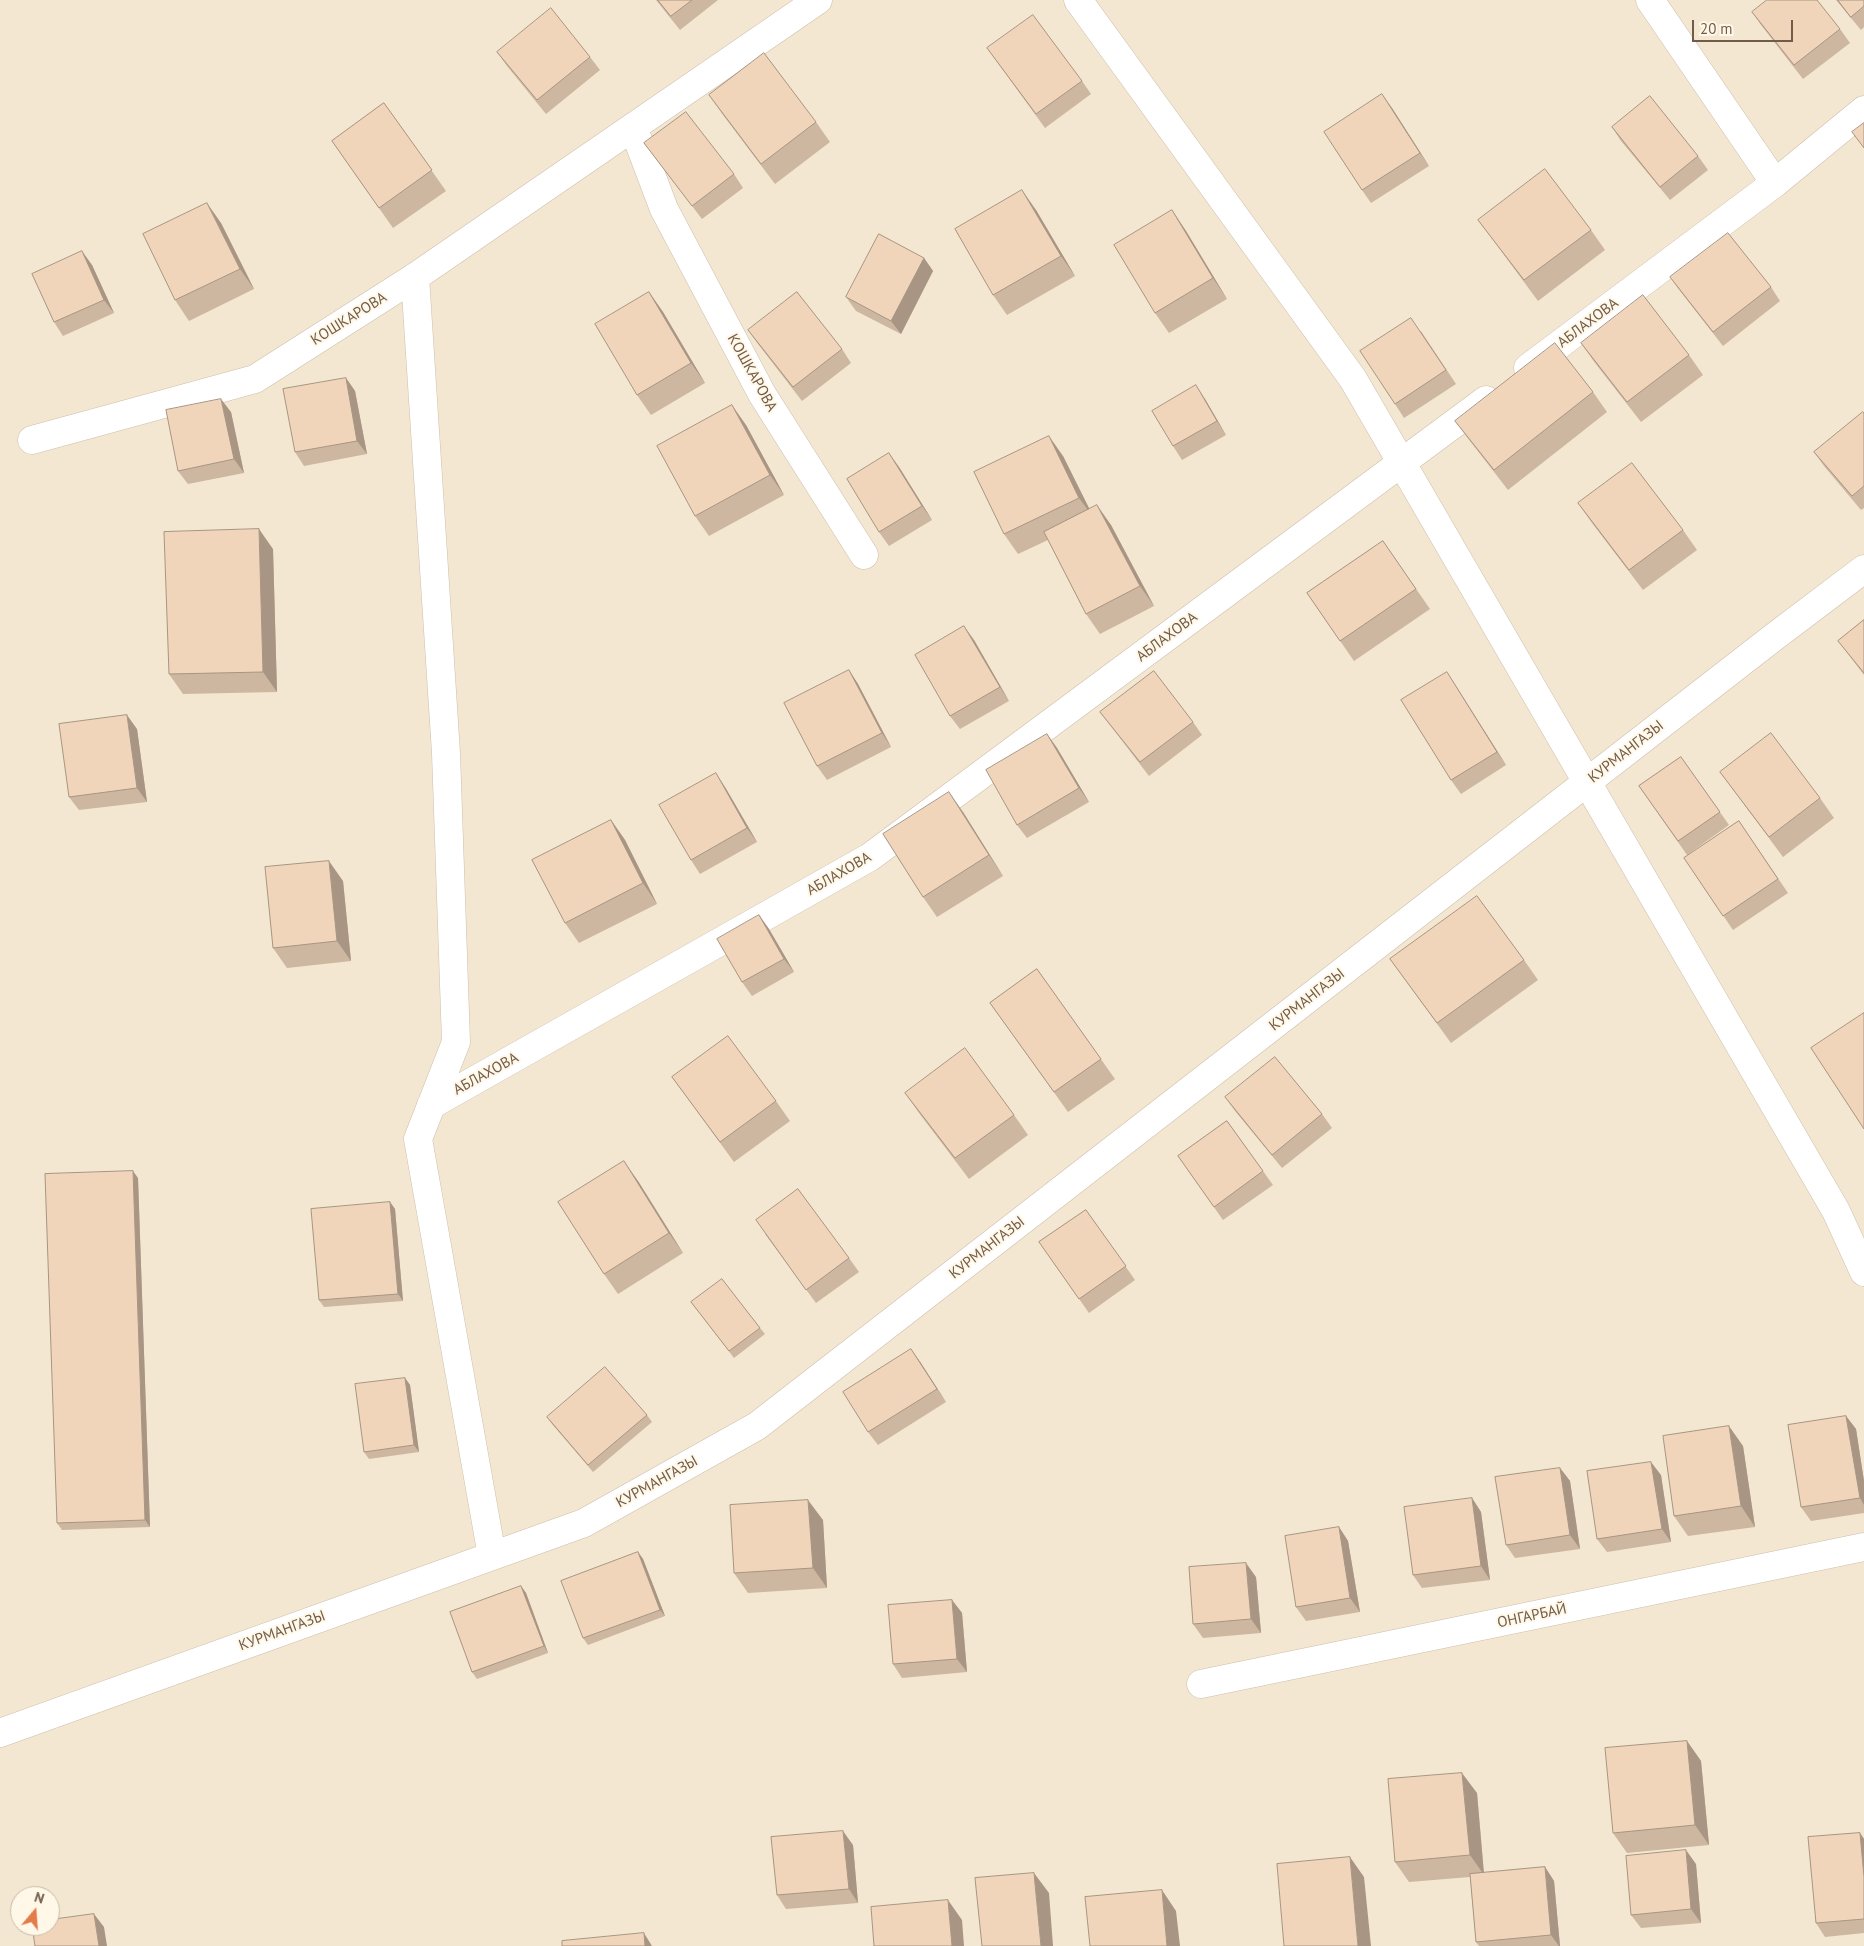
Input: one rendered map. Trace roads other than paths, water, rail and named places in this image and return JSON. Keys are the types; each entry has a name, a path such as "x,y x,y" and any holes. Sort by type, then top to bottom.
{"street":[{"name":"КОШКАРОВА","path":"32,440 255,379 415,277 818,0"},
{"path":"1078,0 1353,379 1831,1203 1864,1272"},
{"path":"1650,0 1775,183"},
{"name":"АБЛАХОВА","path":"431,1105 870,857 1402,463 1775,183 1864,110"},
{"name":"КОШКАРОВА","path":"633,127 664,208 757,385 864,555"},
{"path":"415,277 446,753 456,1042 418,1139 492,1556"},
{"name":"КУРМАНГАЗЫ","path":"0,1733 584,1523 757,1426 1864,569"},
{"name":"ОНГАРБАЙ","path":"1201,1684 1864,1547"}]}
